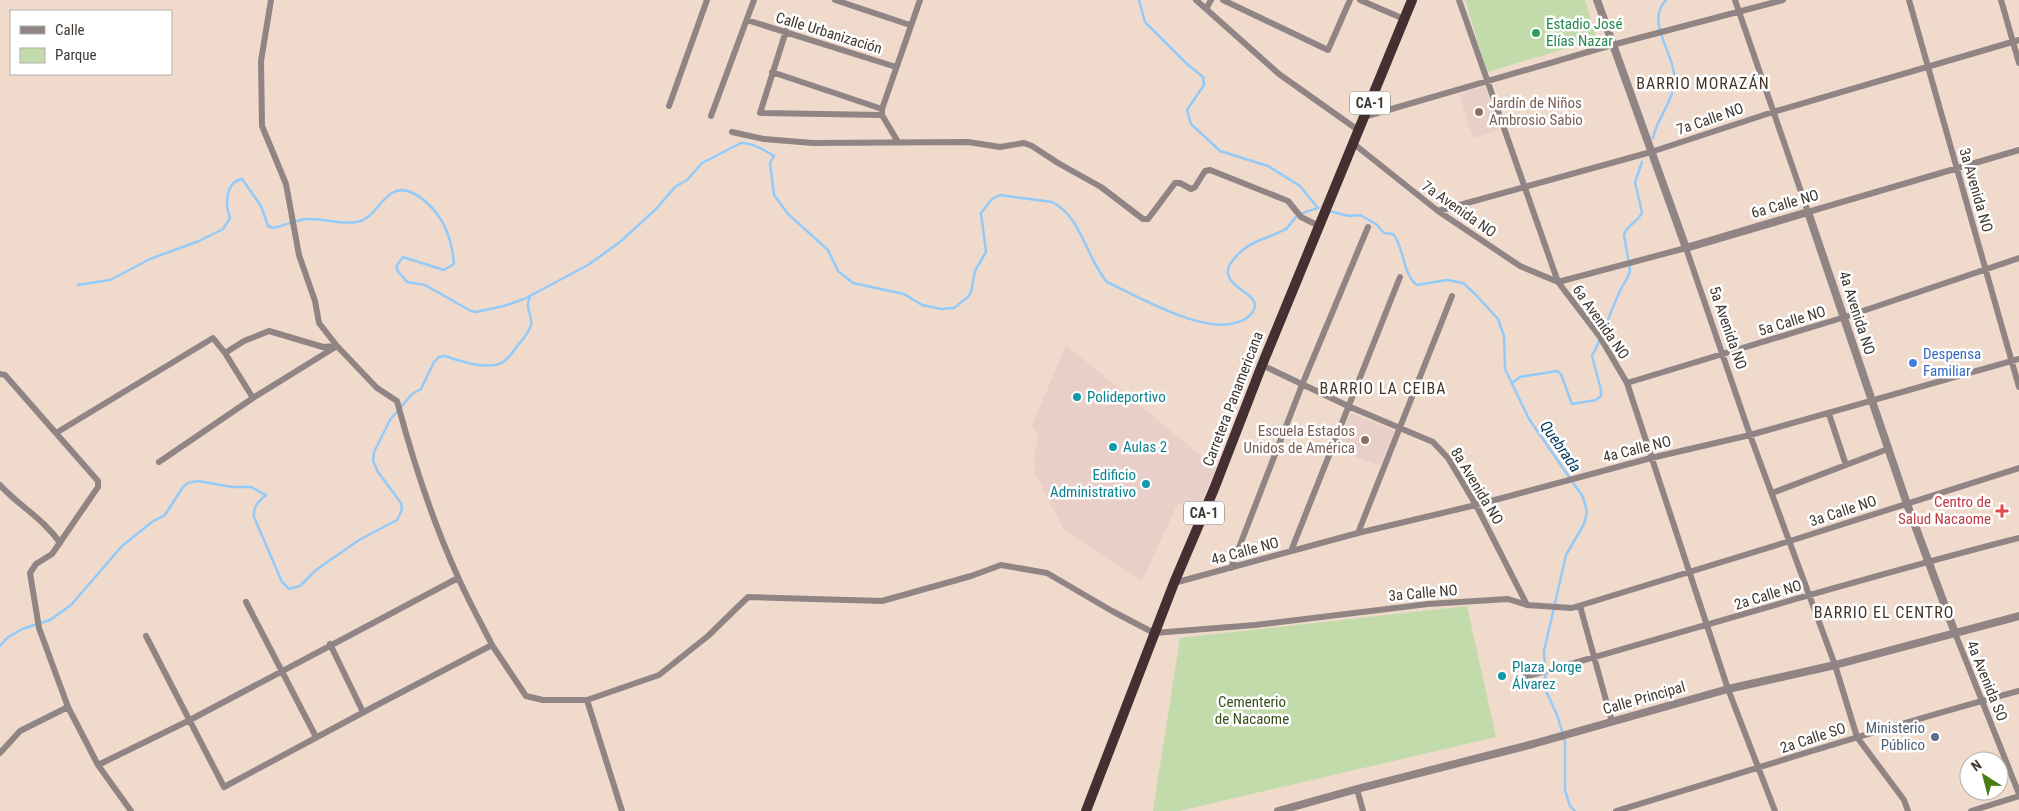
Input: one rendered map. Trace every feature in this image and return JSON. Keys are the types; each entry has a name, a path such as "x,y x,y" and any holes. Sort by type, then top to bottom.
{"highway":[{"name":"Carretera Panamericana","path":"1086,811 1174,583 1214,489 1262,365 1412,0"}],"street":[{"path":"271,0 261,61 262,126 286,184 299,255 315,301 319,324 377,388 397,401 410,451 458,578 492,645 526,696 543,700 587,700 659,675 708,636 748,597 882,600 971,576 1001,565 1047,573 1154,633"},
{"path":"669,106 707,0"},
{"path":"711,116 754,0"},
{"path":"835,0 910,24"},
{"path":"882,112 910,24 920,0"},
{"path":"1196,0 1280,74 1358,130"},
{"path":"1206,10 1211,0"},
{"path":"1223,0 1328,50 1350,0"},
{"path":"1360,0 1404,20"},
{"name":"6a Avenida NO","path":"1459,0 1558,282 1600,337 1627,383 1728,689 1775,811"},
{"name":"5a Avenida NO","path":"1597,0 1686,248 1750,435 1811,595 1858,737 1904,800 1908,811"},
{"name":"4a Avenida NO","path":"1735,0 1772,112 1845,317 1907,504 1955,634"},
{"path":"1364,117 1486,81 1783,0"},
{"name":"3a Avenida NO","path":"1909,0 1985,268 2016,360 2019,387"},
{"path":"2001,0 2016,41 2019,63"},
{"name":"Calle Urbanización","path":"747,20 896,67"},
{"path":"786,32 760,114 882,112"},
{"name":"7a Calle NO","path":"1438,211 1651,152 1772,112 2016,41"},
{"path":"772,72 882,112 898,142"},
{"path":"732,132 764,139 813,143 968,142 1000,147 1024,143 1101,187 1143,219 1148,219 1176,183 1191,189 1195,187 1205,171 1210,170 1288,201 1301,217 1319,226"},
{"name":"7a Avenida NO","path":"1354,144 1438,211 1520,266 1558,282"},
{"name":"6a Calle NO","path":"1558,282 1686,248 1957,170 2019,150"},
{"path":"1231,568 1302,385 1368,227"},
{"name":"5a Calle NO","path":"1627,383 1845,317 2019,258"},
{"path":"1291,551 1400,277"},
{"path":"1358,533 1452,296"},
{"path":"225,353 244,341 269,331 323,347 338,346"},
{"path":"56,433 213,338 225,353 253,398"},
{"path":"159,462 253,398 338,346"},
{"name":"4a Calle NO","path":"1174,583 1358,533 1476,505 1651,458 1750,435 2016,360"},
{"name":"8a Avenida NO","path":"1262,365 1348,406 1434,442 1448,458 1476,505 1527,605"},
{"path":"0,374 5,375 98,481 98,487 52,554 36,564 30,573 39,628 68,707 98,765 131,811"},
{"path":"1829,414 1846,465"},
{"path":"1772,493 1888,449"},
{"name":"3a Calle NO","path":"1154,633 1255,625 1428,604 1508,599 1527,605 1572,608 1689,571 1790,542 2019,468"},
{"path":"0,485 11,497 46,525 60,543"},
{"name":"2a Calle NO","path":"1525,677 1708,626 1927,561 2019,538"},
{"path":"98,765 188,721 330,644 458,578"},
{"path":"246,602 316,737"},
{"path":"1580,606 1612,722"},
{"name":"Calle Principal","path":"1278,811 1552,739 1728,689 1835,665 2019,616"},
{"name":"4a Avenida SO","path":"1955,634 2019,795"},
{"path":"146,636 188,721 224,787 492,645"},
{"path":"330,644 363,712"},
{"name":"2a Calle SO","path":"1616,811 1858,737 2019,691"},
{"path":"587,700 622,811"},
{"path":"0,754 20,731 68,707"},
{"path":"1358,789 1363,811"},
{"path":"1971,811 2019,795"}],"shaded area":[{"name":"Jardín de Niños Ambrosio Sabio","path":"1485,86 1499,130 1473,138 1459,94"},
{"path":"1066,345 1216,468 1197,512 1178,503 1142,581 1064,530 1035,473 1034,458 1038,437 1032,426"},
{"name":"Escuela Estados Unidos de América","path":"1350,413 1394,431 1380,466 1335,449"}],"green space":[{"name":"Estadio José Elías Nazar","path":"1465,0 1585,0 1597,39 1487,72"},
{"name":"Cementerio de Nacaome","path":"1467,606 1496,737 1179,811 1153,811 1180,638"}],"waterway":[{"path":"1139,0 1145,22 1187,64 1203,77 1204,85 1187,110 1191,124 1220,151 1268,166 1300,186 1318,208"},
{"path":"1653,138 1670,98 1674,82 1672,64 1661,35 1658,17 1660,8 1666,0"},
{"path":"78,285 110,280 150,259 199,241 223,229 230,218 227,207 229,189 236,181 242,179 261,206 268,226 273,228 307,219 344,223 357,222 372,214 383,200 392,193 399,190 413,193 432,208 444,225 453,253 454,264 444,270 403,257 397,265 397,270 407,282 425,285 476,312 504,306 524,299 588,265 620,242 656,209 675,187 687,180 702,163 741,143 745,143 774,156 770,163 774,195 788,214 828,250 838,271 853,283 904,294 922,305 941,309 954,308 968,297 971,292 975,271 986,252 981,213 992,199 1000,195 1052,202 1062,209 1077,228 1107,282 1175,314 1214,324 1231,324 1245,319 1255,307 1253,300 1230,279 1228,270 1233,260 1251,244 1286,229 1297,216 1318,208"},
{"path":"1512,383 1520,377 1557,371 1561,374 1572,404 1596,400 1601,396 1592,356 1630,270 1624,235 1642,212 1635,182 1642,162"},
{"name":"Quebrada","path":"1329,211 1349,216 1360,215 1376,224 1384,233 1393,234 1397,239 1412,281 1417,285 1447,280 1463,283 1498,319 1504,336 1505,369 1529,419 1583,497 1587,512 1584,524 1566,555 1544,651 1546,691 1557,715 1565,741 1565,790 1570,806 1575,811"},
{"path":"0,646 7,638 22,629 50,620 71,605 122,546 152,522 165,515 183,487 188,483 198,481 232,487 251,487 266,495 256,507 254,517 282,582 289,589 300,586 316,570 359,540 397,520 402,510 401,503 378,472 373,461 374,452 390,420 412,394 421,389 434,362 439,357 445,356 486,366 499,364 507,359 526,336 530,328 531,321 528,304 531,295"}],"place":[{"name":"Estadio José Elías Nazar","path":"1536,33"},
{"name":"Jardín de Niños Ambrosio Sabio","path":"1479,112"},
{"name":"Despensa Familiar","path":"1913,363"},
{"name":"Polideportivo","path":"1077,397"},
{"name":"Escuela Estados Unidos de América","path":"1365,440"},
{"name":"Aulas 2","path":"1113,447"},
{"name":"Edificio Administrativo","path":"1146,484"},
{"name":"Centro de Salud Nacaome","path":"2002,511"},
{"name":"Plaza Jorge Álvarez","path":"1502,676"},
{"name":"Ministerio Público","path":"1935,737"}],"district":[{"name":"BARRIO MORAZÁN","path":"1703,83"},
{"name":"BARRIO LA CEIBA","path":"1383,388"},
{"name":"BARRIO EL CENTRO","path":"1884,612"}]}
